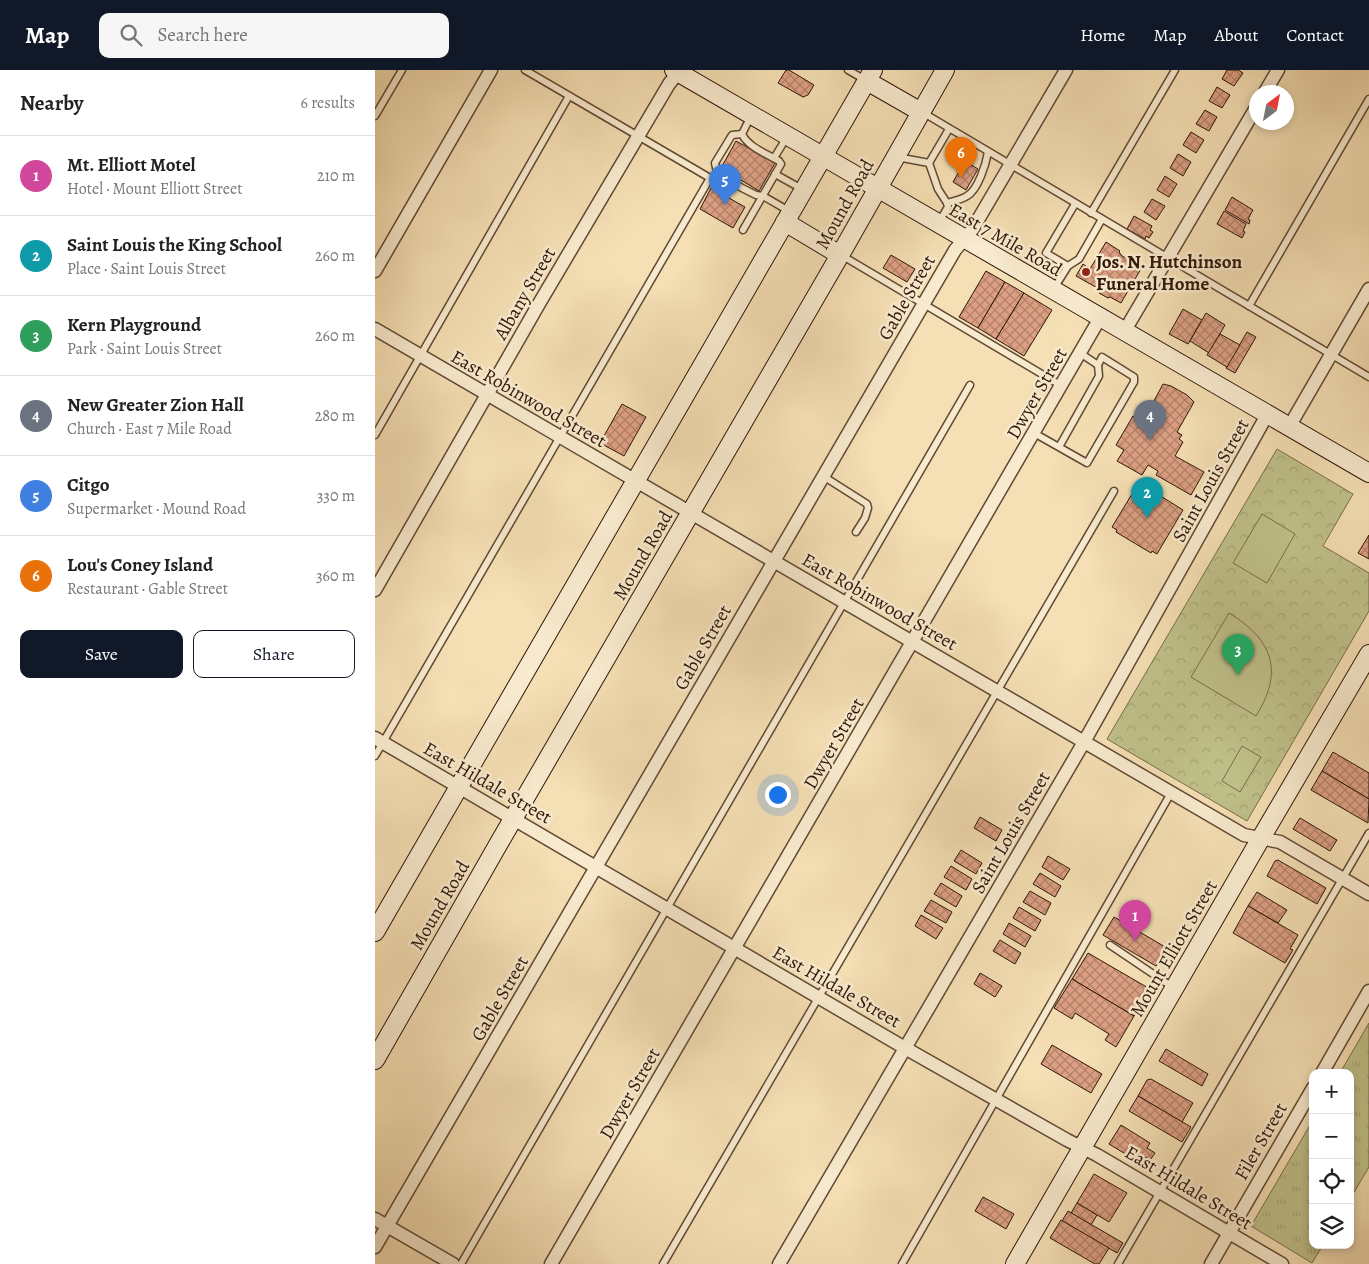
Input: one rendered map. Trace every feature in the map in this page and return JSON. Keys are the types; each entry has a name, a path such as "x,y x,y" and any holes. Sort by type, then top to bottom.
{"main road":[{"name":"Mound Road","path":"375,1060 945,70"},
{"name":"East 7 Mile Road","path":"677,71 1369,473"},
{"path":"375,932 870,75 921,112"},
{"path":"787,217 840,254"},
{"name":"Mount Elliott Street","path":"1015,1264 1369,654"}],"street":[{"path":"375,271 491,70"},
{"name":"Gable Street","path":"375,1247 955,250 972,230 1066,70"},
{"path":"1269,85 1278,70"},
{"name":"Albany Street","path":"375,590 677,71"},
{"path":"1124,332 1249,120"},
{"path":"1289,427 1369,289"},
{"name":"Dwyer Street","path":"551,1264 1100,318"},
{"name":"East Robinwood Street","path":"375,330 1244,835 1280,842 1369,894"},
{"name":"Saint Louis Street","path":"779,1264 1084,742 1267,415"},
{"name":"East Hildale Street","path":"379,740 905,1048 1160,1192 1282,1264"},
{"path":"1324,1069 1369,991"},
{"name":"Filer Street","path":"1211,1264 1309,1095"},
{"path":"375,1219 453,1264"}],"lane":[{"path":"375,116 402,70"},
{"path":"375,756 379,740 560,438 710,178 525,70"},
{"path":"848,70 870,75"},
{"path":"1091,213 1175,70"},
{"path":"375,435 569,96"},
{"path":"1249,306 1369,100"},
{"path":"921,112 1369,377"},
{"path":"742,134 751,115"},
{"path":"929,163 949,129"},
{"path":"742,134 748,145 761,153 775,158 781,164 743,230"},
{"path":"742,134 732,135 715,163 717,172 743,185 756,195 763,196 787,217"},
{"path":"775,158 787,136"},
{"path":"947,203 967,196 972,192 986,166 988,152"},
{"path":"895,156 929,163"},
{"path":"929,163 948,207 938,223"},
{"path":"775,174 803,190"},
{"path":"1068,266 1047,253 1075,204"},
{"path":"1053,291 1068,266 1079,259 1102,219"},
{"path":"840,254 1062,386"},
{"path":"1080,353 1098,365"},
{"path":"1034,433 1087,463 1134,382 1134,377 1102,358 1098,365 1099,376 1059,447"},
{"path":"461,1264 970,385"},
{"path":"823,476 867,504 868,508 865,518 856,532"},
{"path":"663,1264 1113,491"},
{"path":"902,1264 1171,793"},
{"path":"1118,1264 1369,833"},
{"path":"1109,945 1175,988"}],"green space":[{"path":"1277,449 1353,494 1323,546 1369,573 1369,611 1247,821 1107,739"},
{"path":"1262,514 1295,534 1267,583 1233,563"},
{"path":"1229,613 1256,634 1269,658 1271,671 1270,685 1265,700 1256,716 1191,677"},
{"path":"1242,746 1261,757 1240,792 1222,781"},
{"path":"1369,1023 1369,1167 1354,1192 1354,1069 1342,1069"},
{"path":"1309,1127 1309,1249 1321,1249 1312,1263 1251,1226"}],"building":[{"path":"786,70 814,85 808,95 803,97 778,83"},
{"path":"1227,70 1238,70 1243,73 1234,86 1222,79"},
{"path":"1217,87 1230,95 1222,108 1209,101"},
{"path":"1205,110 1217,117 1209,131 1196,124"},
{"path":"1191,132 1204,140 1196,153 1183,145"},
{"path":"736,141 775,163 759,191 721,168"},
{"path":"1178,154 1191,162 1183,176 1170,168"},
{"path":"965,161 978,169 966,190 953,182"},
{"path":"1165,176 1177,184 1169,197 1157,190"},
{"path":"711,188 745,207 733,228 700,209"},
{"path":"1232,197 1253,210 1248,219 1250,220 1249,224 1225,210"},
{"path":"1152,199 1165,206 1156,220 1144,212"},
{"path":"1224,211 1246,224 1242,238 1217,224"},
{"path":"1134,216 1152,226 1150,230 1153,232 1149,238 1146,236 1145,239 1127,229"},
{"path":"1106,242 1120,251 1122,256 1142,267 1121,303 1099,293 1101,290 1076,276 1083,264 1090,269"},
{"path":"891,255 915,269 907,282 883,268"},
{"path":"986,271 1005,282 978,328 959,317"},
{"path":"1005,282 1024,293 996,339 978,328"},
{"path":"1024,293 1052,310 1024,356 996,339"},
{"path":"1183,309 1202,320 1188,344 1169,334"},
{"path":"1206,313 1225,325 1209,353 1190,341"},
{"path":"1247,332 1256,337 1235,373 1226,368"},
{"path":"1220,334 1240,345 1227,367 1207,355"},
{"path":"1163,384 1171,386 1187,395 1194,402 1177,432 1182,435 1179,439 1183,442 1175,456 1204,472 1191,495 1156,475 1158,471 1148,465 1142,475 1117,461 1124,450 1116,445 1133,416 1137,417 1142,409 1148,412"},
{"path":"622,404 646,417 624,456 600,443"},
{"path":"1138,484 1142,487 1143,485 1183,510 1157,554 1152,551 1151,553 1116,532 1117,530 1112,527"},
{"path":"1369,535 1369,559 1358,553"},
{"path":"1333,752 1369,773 1369,799 1322,771"},
{"path":"1322,771 1369,799 1368,823 1311,790"},
{"path":"980,817 1002,830 996,841 974,828"},
{"path":"1300,818 1337,840 1330,851 1293,829"},
{"path":"961,850 982,863 976,874 954,861"},
{"path":"1048,856 1070,869 1063,880 1042,867"},
{"path":"1278,860 1326,888 1317,904 1267,876 1275,861"},
{"path":"951,866 972,879 966,890 944,877"},
{"path":"1040,873 1061,886 1055,897 1033,884"},
{"path":"941,883 962,896 956,907 934,894"},
{"path":"1030,891 1051,903 1045,915 1023,902"},
{"path":"1257,892 1287,910 1278,923 1248,906"},
{"path":"931,900 952,912 946,923 924,911"},
{"path":"1248,906 1298,935 1290,949 1293,950 1285,963 1233,933"},
{"path":"1019,907 1041,920 1035,931 1013,918"},
{"path":"921,915 943,928 936,939 915,926"},
{"path":"1114,917 1167,948 1156,966 1103,935"},
{"path":"1009,923 1031,936 1025,947 1003,934"},
{"path":"1000,940 1021,953 1015,964 993,951"},
{"path":"1088,953 1150,989 1134,1016 1072,979"},
{"path":"980,973 1002,986 995,997 974,984"},
{"path":"1072,979 1134,1016 1116,1047 1105,1040 1109,1034 1075,1013 1072,1019 1054,1008"},
{"path":"1052,1045 1102,1074 1091,1093 1041,1064"},
{"path":"1166,1049 1208,1074 1202,1086 1159,1061"},
{"path":"1151,1079 1193,1103 1182,1122 1138,1096 1147,1080"},
{"path":"1138,1096 1191,1127 1182,1142 1129,1111"},
{"path":"1121,1125 1150,1143 1147,1148 1155,1153 1150,1160 1146,1157 1142,1164 1109,1144"},
{"path":"1094,1174 1127,1193 1109,1222 1077,1203"},
{"path":"983,1197 1014,1214 1006,1229 975,1211"},
{"path":"1077,1203 1097,1215 1091,1225 1071,1213"},
{"path":"1068,1211 1123,1243 1117,1253 1062,1221"},
{"path":"1061,1220 1109,1248 1099,1264 1095,1264 1050,1238"}],"place":[{"name":"Lou's Coney Island","path":"961,178"},
{"name":"Citgo","path":"725,205"},
{"name":"Jos. N. Hutchinson Funeral Home","path":"1086,272"},
{"name":"New Greater Zion Hall","path":"1150,441"},
{"name":"Saint Louis the King School","path":"1147,518"},
{"name":"Kern Playground","path":"1238,675"},
{"name":"Mt. Elliott Motel","path":"1135,941"}]}
